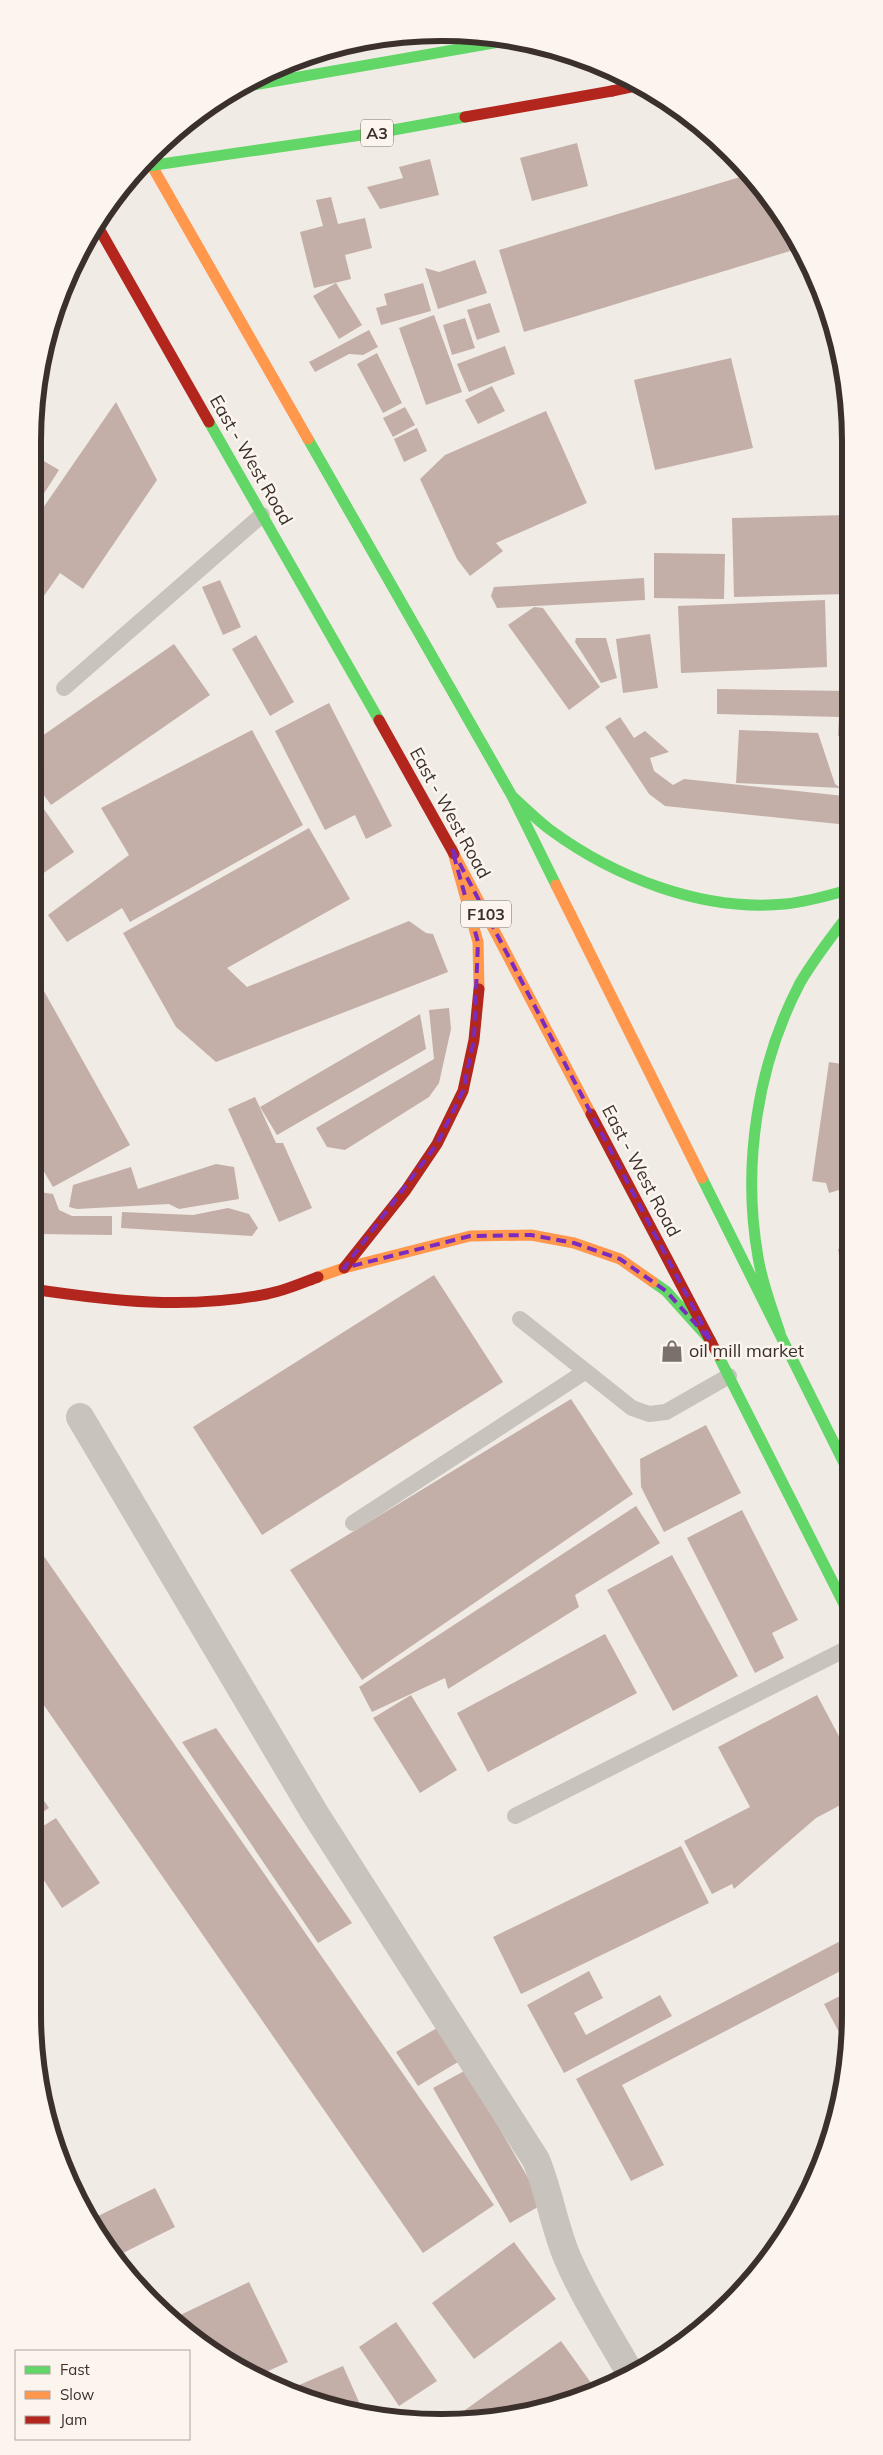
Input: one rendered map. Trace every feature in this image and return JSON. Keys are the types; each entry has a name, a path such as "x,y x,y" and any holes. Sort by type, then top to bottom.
{"main road":[{"path":"264,83 487,44"},
{"name":"A3","path":"152,165 382,132 628,88"},
{"path":"152,165 512,796 842,1459"},
{"name":"East - West Road","path":"101,231 452,849 711,1340 842,1600"},
{"path":"512,796 548,829 585,853 632,875 681,894 729,903 778,905 820,899 842,892"},
{"path":"344,1268 406,1190 437,1144 463,1091 474,1040 479,990 478,942 452,849"},
{"path":"780,1333 756,1248 751,1193 754,1140 761,1090 777,1038 799,989 820,952 842,923"},
{"path":"41,1290 108,1300 196,1304 269,1294 344,1268 470,1236 531,1236 574,1243 620,1259 666,1291 711,1340"}],"street":[{"path":"80,1417 314,1812 536,2160 545,2182 555,2222 567,2257 584,2294 627,2368"}],"lane":[{"path":"64,688 262,515"},
{"path":"520,1318 632,1408 649,1414 666,1412 729,1376"},
{"path":"353,1524 586,1371"},
{"path":"514,1816 842,1651"}],"highlighted area":[{"path":"452,849 711,1341 666,1291 620,1259 574,1243 531,1235 470,1236 344,1268 437,1144 463,1091 474,1040 478,942"}],"building":[{"path":"577,143 588,186 532,201 520,158"},
{"path":"430,159 439,195 380,209 367,187 403,178 399,167"},
{"path":"741,177 774,219 793,250 524,332 499,250"},
{"path":"331,197 338,224 365,218 372,248 345,255 351,279 314,288 300,232 323,226 316,200"},
{"path":"475,260 487,293 438,309 425,268 439,272"},
{"path":"336,283 362,325 339,339 313,296"},
{"path":"423,283 431,311 381,325 376,308 387,305 384,294"},
{"path":"490,303 500,332 477,340 467,310"},
{"path":"434,315 462,392 426,405 399,328"},
{"path":"465,318 475,348 452,355 443,325"},
{"path":"369,330 378,347 363,355 349,354 315,372 309,362"},
{"path":"505,346 515,374 469,392 457,364"},
{"path":"377,353 402,403 383,413 357,364"},
{"path":"731,358 753,448 655,470 634,380"},
{"path":"492,386 505,411 478,424 465,400"},
{"path":"116,402 157,480 83,589 60,573 41,600 41,511"},
{"path":"405,407 415,425 393,437 383,418"},
{"path":"546,411 587,503 496,543 503,551 470,576 457,559 420,479 445,455"},
{"path":"417,428 427,451 404,462 394,439"},
{"path":"41,459 59,470 41,498"},
{"path":"842,515 842,594 734,597 732,518"},
{"path":"654,553 725,554 724,599 654,598"},
{"path":"644,578 645,600 497,608 491,596 494,587"},
{"path":"220,580 241,627 223,635 202,587"},
{"path":"825,600 827,667 681,673 678,606"},
{"path":"534,607 543,608 600,687 569,710 508,625"},
{"path":"650,634 658,688 623,693 616,639"},
{"path":"256,635 294,702 270,716 232,649"},
{"path":"576,638 606,638 617,678 601,683 575,642"},
{"path":"174,644 210,695 51,805 41,791 41,737"},
{"path":"717,689 842,691 842,736 838,736 839,717 717,714"},
{"path":"329,703 392,826 366,839 355,815 325,830 275,731"},
{"path":"620,717 634,738 645,731 669,752 650,758 654,771 673,785 684,779 842,796 842,824 665,806 649,794 605,727"},
{"path":"252,730 303,825 130,922 122,908 67,942 48,915 129,855 101,808"},
{"path":"739,730 818,733 835,784 841,788 736,783"},
{"path":"41,805 74,852 41,875"},
{"path":"309,828 350,899 227,968 247,987 409,921 426,933 433,934 448,972 216,1062 176,1027 123,933"},
{"path":"41,986 130,1145 53,1187 41,1166"},
{"path":"449,1008 451,1029 439,1083 429,1097 345,1150 327,1147 316,1128 434,1059 429,1010"},
{"path":"420,1014 426,1049 277,1135 260,1107"},
{"path":"829,1062 842,1064 842,1189 829,1193 826,1183 812,1181"},
{"path":"255,1097 276,1143 283,1143 312,1208 279,1222 228,1109"},
{"path":"216,1164 234,1167 239,1199 179,1209 169,1204 77,1209 69,1207 73,1185 131,1167 138,1189"},
{"path":"41,1192 53,1194 59,1210 72,1216 112,1216 112,1235 41,1234"},
{"path":"228,1208 249,1214 258,1228 252,1236 121,1228 122,1212 193,1215"},
{"path":"842,1247 842,1273 838,1249"},
{"path":"434,1275 503,1382 262,1535 193,1427"},
{"path":"571,1399 633,1494 362,1680 290,1570"},
{"path":"706,1425 741,1493 664,1532 641,1487 640,1459"},
{"path":"636,1506 660,1543 575,1595 579,1607 448,1689 445,1678 372,1712 359,1687"},
{"path":"742,1510 798,1620 772,1633 784,1658 755,1673 687,1538"},
{"path":"41,1552 494,2205 423,2253 41,1701"},
{"path":"672,1555 738,1676 673,1711 607,1590"},
{"path":"605,1634 637,1693 488,1772 457,1713"},
{"path":"411,1695 457,1770 420,1793 373,1718"},
{"path":"817,1695 842,1742 842,1804 816,1818 734,1889 732,1884 712,1894 684,1841 750,1807 718,1747"},
{"path":"216,1728 352,1923 318,1943 182,1742"},
{"path":"41,1796 49,1808 41,1813"},
{"path":"56,1818 100,1883 62,1908 41,1876 41,1827"},
{"path":"681,1846 709,1903 521,1994 493,1937"},
{"path":"842,1940 842,1970 622,2085 664,2165 631,2181 576,2079"},
{"path":"589,1971 603,1998 574,2013 586,2035 660,1995 672,2016 564,2073 527,2005"},
{"path":"842,1995 841,2031 839,2032 824,2004"},
{"path":"437,2028 458,2062 418,2086 396,2052"},
{"path":"466,2070 543,2204 510,2223 433,2088"},
{"path":"155,2188 175,2227 122,2254 97,2217"},
{"path":"514,2242 556,2299 474,2359 432,2303"},
{"path":"249,2282 288,2362 265,2372 219,2346 180,2315"},
{"path":"396,2322 437,2381 399,2406 359,2347"},
{"path":"561,2341 592,2384 570,2393 520,2406 461,2413"},
{"path":"343,2366 361,2405 313,2393 296,2386"}],"traffic: fast":[{"path":"264,83 487,44"},
{"path":"152,165 382,132 465,117"},
{"path":"209,422 379,720"},
{"path":"308,439 512,796 556,885"},
{"path":"512,796 549,829 574,846 630,876 660,888 722,902 754,905 785,904 842,892"},
{"path":"780,1333 762,1276 753,1222 753,1152 757,1117 773,1048 785,1015 805,974 842,923"},
{"path":"702,1178 842,1459"},
{"path":"653,1282 666,1291 711,1341"},
{"path":"718,1355 842,1600"}],"traffic: slow":[{"path":"152,165 308,439"},
{"path":"452,849 478,942 479,989"},
{"path":"454,854 591,1114"},
{"path":"556,885 702,1178"},
{"path":"318,1277 344,1268 470,1236 531,1235 574,1243 620,1259 653,1282"}],"traffic: jam":[{"path":"612,91 628,88"},
{"path":"465,117 612,91"},
{"path":"101,232 209,422"},
{"path":"379,720 454,854"},
{"path":"344,1268 406,1190 437,1144 463,1091 474,1040 479,989"},
{"path":"591,1114 718,1355"},
{"path":"41,1290 120,1300 179,1303 208,1302 273,1293 318,1277"}],"place":[{"name":"oil mill market","path":"672,1351"}]}
